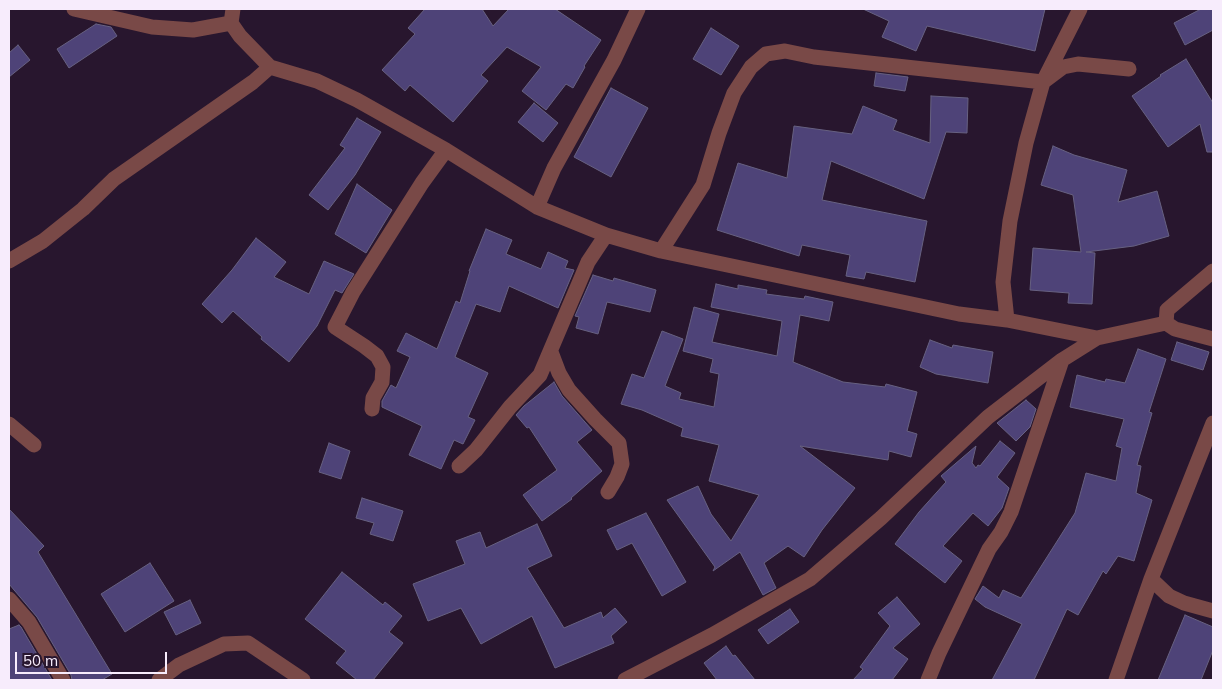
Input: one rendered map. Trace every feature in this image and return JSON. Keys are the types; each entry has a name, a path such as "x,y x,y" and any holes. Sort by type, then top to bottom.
{"street":[{"path":"74,9 152,27 193,30 232,16 240,36 270,67 317,81 357,100 446,150 537,207 606,235 661,251 959,314 1007,320 1097,338"},
{"path":"537,207 554,168 614,60 638,9"},
{"path":"1007,320 1003,282 1010,221 1026,143 1044,82 1080,9"},
{"path":"661,251 703,185 734,92 752,67 766,54 785,51 814,57 1044,82 1063,67 1078,64 1129,69"},
{"path":"9,261 43,241 83,209 114,179 253,82 270,67"},
{"path":"372,409 373,398 382,382 383,368 377,356 335,327 358,284 422,183 446,150"},
{"path":"459,466 476,450 510,407 540,375 588,262 606,235"},
{"path":"1166,323 1166,310 1213,271"},
{"path":"625,680 712,636 810,579 881,518 988,417 1062,360 1097,338 1166,323 1176,329 1213,339"},
{"path":"551,352 569,390 619,443 622,464 608,492"},
{"path":"928,680 989,549 1012,512 1062,360"},
{"path":"1116,680 1151,580 1213,423"},
{"path":"9,424 34,445"},
{"path":"1151,580 1169,596 1184,603 1213,611"},
{"path":"9,599 29,622 63,680"},
{"path":"159,680 179,665 224,644 248,643 303,680"}],"building":[{"path":"425,9 482,9 493,26 509,9 555,9 601,40 584,66 573,88 566,84 546,110 522,91 541,67 507,47 481,75 488,81 453,122 410,85 405,91 382,70 415,34 408,28"},
{"path":"863,9 1045,9 1035,51 927,26 916,51 882,37 889,21"},
{"path":"1201,9 1213,9 1213,30 1185,45 1174,23"},
{"path":"96,24 111,27 117,36 69,68 57,49"},
{"path":"711,28 739,46 721,75 693,59"},
{"path":"18,45 30,60 9,77 9,53"},
{"path":"1186,59 1213,103 1213,152 1207,152 1200,124 1168,147 1132,96"},
{"path":"876,73 908,77 905,91 874,86"},
{"path":"611,88 648,108 611,177 574,157"},
{"path":"931,96 968,98 967,133 946,132 924,199 831,161 822,200 927,221 915,282 866,272 864,279 846,276 850,255 802,245 799,256 717,230 738,163 787,178 794,126 852,134 863,106 897,120 893,130 930,143"},
{"path":"534,103 558,123 543,142 518,122"},
{"path":"357,118 381,132 355,175 328,210 309,195 345,148 340,145"},
{"path":"1053,146 1074,155 1127,170 1118,202 1157,191 1169,236 1134,246 1086,252 1095,253 1092,304 1068,303 1069,293 1030,290 1033,248 1081,252 1073,195 1041,185"},
{"path":"357,184 392,210 366,253 335,234"},
{"path":"486,229 512,240 506,254 541,269 548,252 568,261 565,268 574,270 558,308 509,286 500,312 476,304 455,357 488,373 468,417 475,420 463,444 454,440 441,469 409,455 422,426 382,407 382,401 391,385 396,388 410,357 397,351 406,333 437,349 456,301 460,303 469,271"},
{"path":"256,238 286,262 274,277 309,294 324,261 354,274 342,293 335,290 317,326 289,362 261,339 262,337 233,311 222,323 202,304 232,270"},
{"path":"593,275 613,281 614,278 656,290 650,312 607,302 598,334 576,328 579,317 575,316"},
{"path":"716,284 738,289 738,285 767,290 766,294 804,299 805,296 833,302 829,321 800,315 793,362 843,382 885,387 886,384 917,392 907,431 917,434 911,457 889,451 888,460 800,446 855,488 822,530 804,557 788,546 764,563 776,588 763,595 740,552 713,571 715,567 667,500 698,486 711,514 731,541 759,495 709,481 719,445 681,436 683,428 642,410 621,404 632,374 644,378 662,331 683,339 665,386 681,393 679,399 714,407 719,374 710,372 713,359 683,351 694,307 719,314 712,342 777,356 782,321 711,307"},
{"path":"930,340 952,348 953,345 993,352 988,383 936,374 920,367"},
{"path":"1177,342 1209,352 1203,370 1171,360"},
{"path":"1138,349 1166,359 1149,412 1152,413 1137,465 1141,466 1136,493 1152,500 1134,561 1118,556 1106,574 1103,571 1078,615 1067,609 1034,680 992,680 1022,624 985,607 975,599 983,586 999,598 1003,590 1021,598 1075,513 1086,473 1116,481 1122,448 1116,446 1124,419 1070,407 1077,375 1105,382 1106,379 1125,383"},
{"path":"554,382 562,396 592,430 577,442 602,471 572,499 542,521 523,495 557,470 529,427 527,428 516,415 524,406"},
{"path":"1026,400 1036,409 1030,427 1016,441 997,423"},
{"path":"1000,441 1015,453 997,477 1009,488 1002,508 988,526 973,513 943,546 962,561 945,583 895,544 919,512 946,482 941,476 976,446 972,463 976,468 978,465 980,466"},
{"path":"329,443 350,451 341,479 319,472"},
{"path":"362,498 403,511 393,541 370,534 374,523 356,518"},
{"path":"9,509 44,546 38,552 112,674 102,680 72,680 71,675 37,617 9,584"},
{"path":"646,513 686,582 662,596 632,543 617,550 607,530"},
{"path":"537,524 552,556 527,568 564,628 601,612 603,618 615,608 627,622 611,636 614,643 555,668 532,616 481,644 461,608 428,621 413,584 465,564 456,541 480,532 486,548"},
{"path":"150,563 174,601 125,632 101,594"},
{"path":"342,572 383,605 385,602 402,616 389,632 403,643 373,680 357,680 336,663 346,651 305,619"},
{"path":"897,597 920,624 893,648 908,659 892,680 853,680 863,669 860,667 890,626 878,613"},
{"path":"190,600 201,623 176,635 164,612"},
{"path":"790,609 799,622 768,644 758,630"},
{"path":"1185,615 1213,627 1213,650 1201,680 1158,680"},
{"path":"19,625 52,680 9,680 9,629"},
{"path":"726,646 755,680 717,680 704,663"}]}
